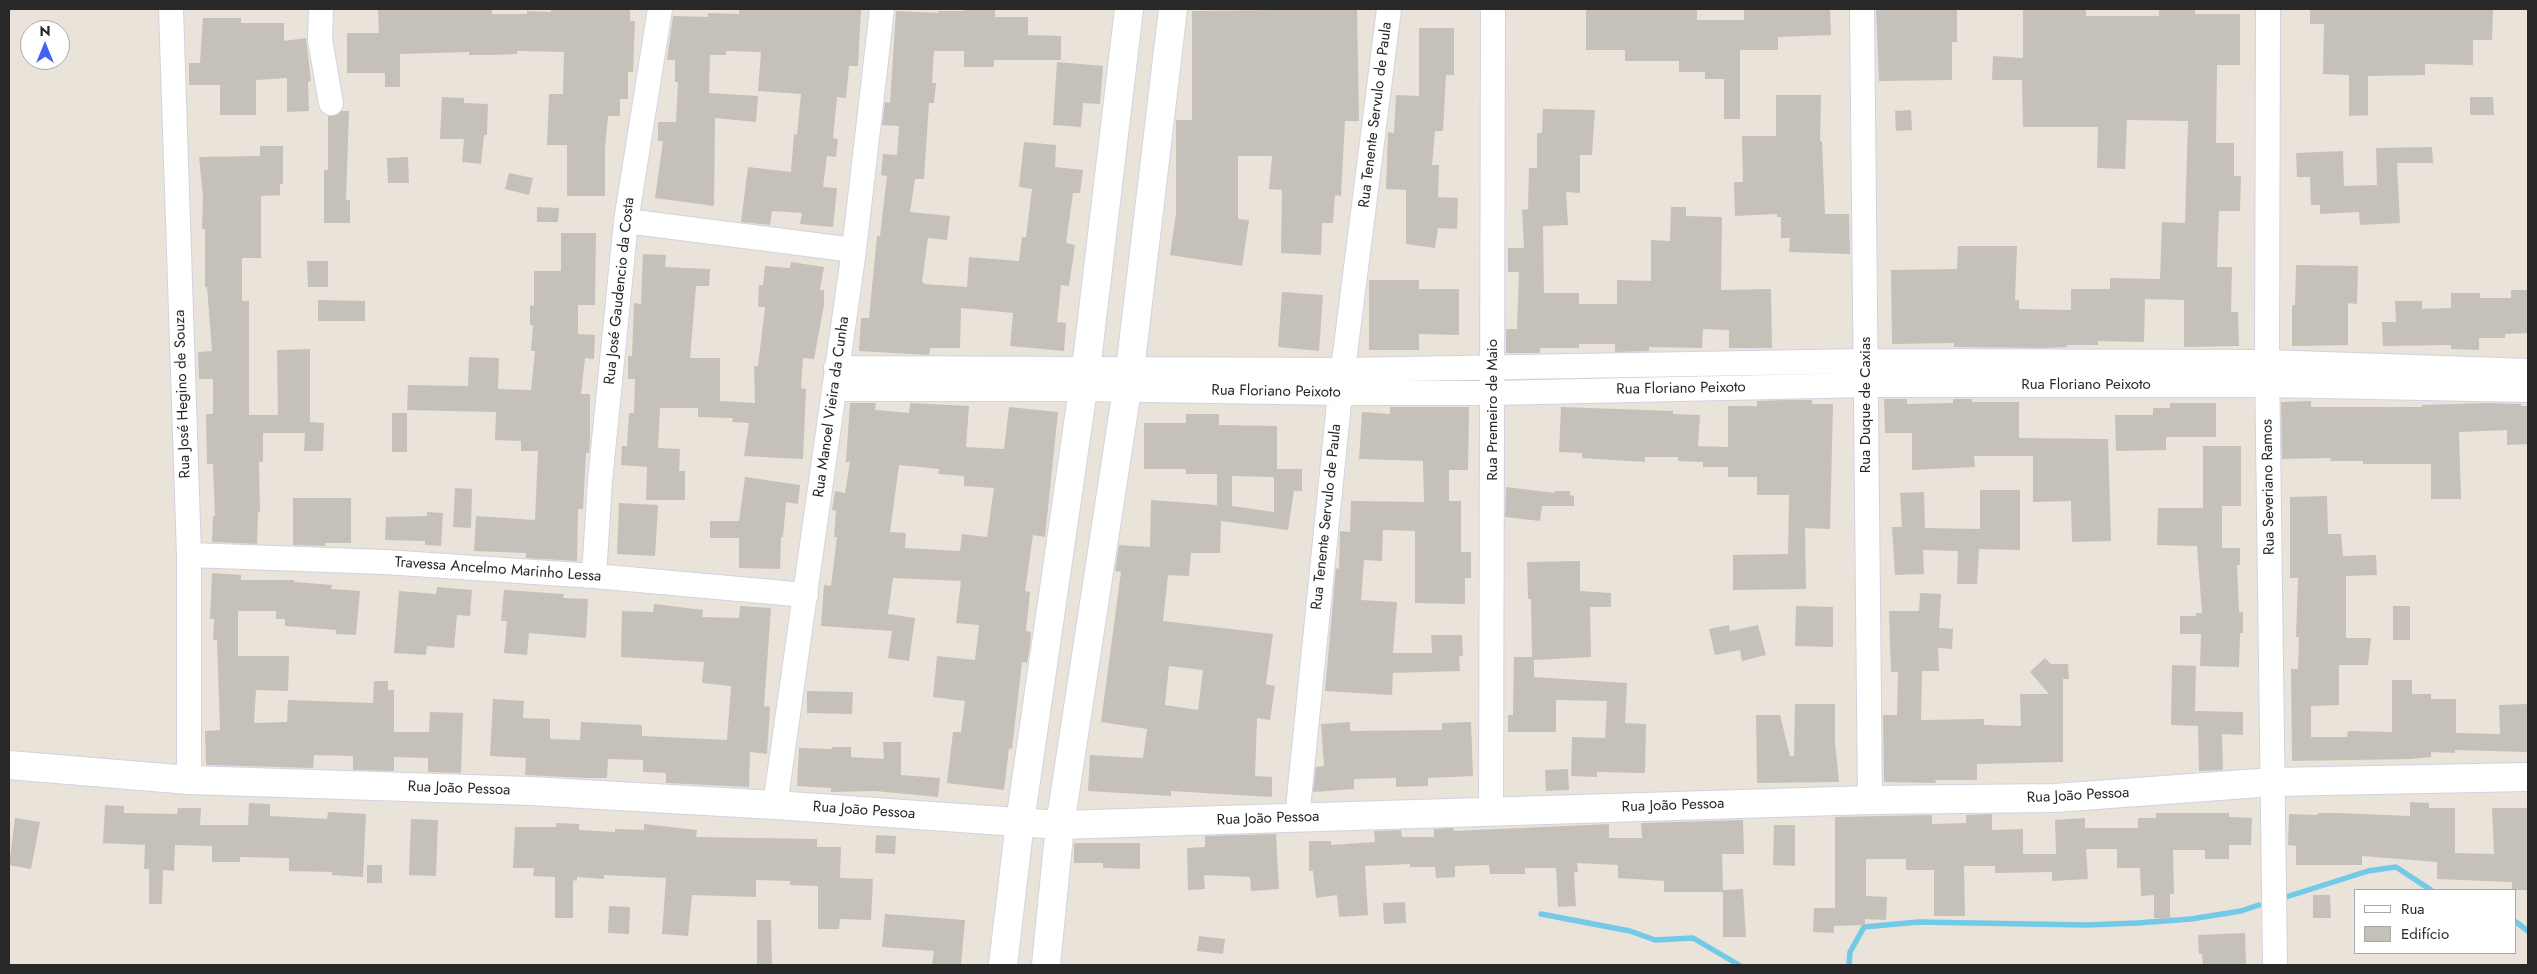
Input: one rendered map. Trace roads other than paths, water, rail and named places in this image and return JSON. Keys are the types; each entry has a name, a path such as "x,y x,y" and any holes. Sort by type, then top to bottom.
{"street":[{"name":"Rua José Hegino de Souza","path":"171,9 189,555 189,780"},
{"path":"321,9 320,40 331,103"},
{"name":"Rua José Gaudencio da Costa","path":"594,576 600,481 626,221 660,9"},
{"name":"Rua Manoel Vieira da Cunha","path":"775,805 854,250 882,9"},
{"path":"1003,965 1020,822 1084,379 1129,9"},
{"path":"1046,965 1060,825 1128,380 1173,9"},
{"name":"Rua Tenente Servulo de Paula","path":"1297,818 1340,393 1389,9"},
{"name":"Rua Premeiro de Maio","path":"1491,812 1493,9"},
{"name":"Rua Duque de Caxias","path":"1862,9 1870,800"},
{"name":"Rua Severiano Ramos","path":"2268,9 2268,373 2275,965"},
{"path":"626,221 854,250"},
{"name":"Rua Floriano Peixoto","path":"1128,380 1343,370 1493,369 1866,361 2268,373 2528,390"},
{"name":"Rua Floriano Peixoto","path":"835,378 1128,380 1340,393 1493,393 1865,385 2268,373 2528,371"},
{"name":"Travessa Ancelmo Marinho Lessa","path":"189,555 386,562 594,576 806,595"},
{"name":"Rua João Pessoa","path":"9,765 189,780 531,791 775,805 1060,825 1870,800 2055,798 2273,782 2528,777"}],"waterway":[{"path":"2286,897 2368,871 2396,867 2429,889"},
{"path":"1849,965 1850,952 1864,927 1918,922 2086,925 2137,923 2191,919 2241,911 2259,905"},
{"path":"1541,914 1630,931 1655,940 1693,938 1739,965"},
{"path":"2517,923 2528,931"}]}
